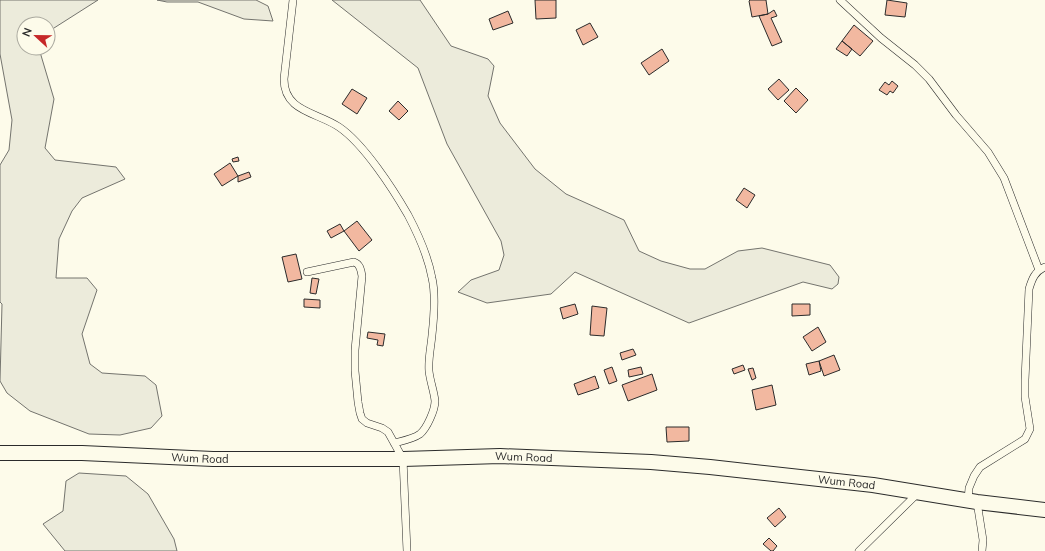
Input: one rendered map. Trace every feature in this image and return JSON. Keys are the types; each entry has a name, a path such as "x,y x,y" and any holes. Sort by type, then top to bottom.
{"highway":[{"name":"Wum Road","path":"0,453 82,453 213,459 403,459 500,456 651,462 873,484 972,502 1045,510"}],"street":[{"path":"293,0 284,79 284,88 287,96 292,103 302,109 339,127 348,134 371,159 397,197 408,217 427,259 432,279 432,335 429,371 435,402 433,414 420,434 394,443"},
{"path":"840,0 881,38 915,65 929,79 956,115 988,152 1004,178 1042,268 1032,278 1029,289 1024,380 1030,429 1025,438 980,467 969,488 984,540 982,551"},
{"path":"307,272 354,262 361,268 362,276 355,350 358,408 362,419 388,432 403,459 407,551"},
{"path":"859,551 919,492"}],"shaded area":[{"path":"0,0 98,0 56,27 56,16 16,16 16,56 41,56 54,99 45,148 55,160 116,167 125,179 82,198 72,211 59,239 56,278 87,278 97,290 82,334 90,364 102,373 145,376 156,385 162,416 151,428 120,435 89,434 30,411 7,393 0,381 2,304 0,302 0,165 9,150 12,120 0,54"},
{"path":"157,0 256,0 268,6 273,21 244,19 198,2 167,2"},
{"path":"332,0 420,0 451,46 488,59 494,66 488,96 500,123 535,169 566,194 624,220 639,251 661,261 690,269 705,269 738,251 762,248 830,265 839,277 838,284 832,289 803,282 689,323 575,272 551,294 487,303 458,292 471,280 499,270 504,255 501,241 447,144 418,68"},
{"path":"79,473 126,476 148,494 174,539 177,551 65,551 43,524 63,511 66,481"}],"building":[{"path":"535,0 556,0 556,18 536,19"},
{"path":"750,0 766,0 768,14 752,17"},
{"path":"887,0 907,3 905,17 885,15"},
{"path":"774,10 777,16 771,18 782,42 772,46 759,16 768,14"},
{"path":"508,11 513,23 493,30 489,19"},
{"path":"590,23 598,37 583,45 576,30"},
{"path":"854,25 873,41 860,56 842,41"},
{"path":"842,41 852,49 847,56 836,49"},
{"path":"662,49 669,61 649,75 641,63"},
{"path":"779,79 789,90 778,100 768,89"},
{"path":"892,81 898,86 893,93 890,91 887,95 879,90 885,82 889,85"},
{"path":"796,88 808,100 796,113 784,101"},
{"path":"352,89 367,98 357,114 342,104"},
{"path":"398,101 408,111 399,120 389,111"},
{"path":"238,157 239,161 233,162 232,159"},
{"path":"230,163 238,176 222,186 214,174"},
{"path":"249,172 251,177 238,182 238,176"},
{"path":"744,188 755,195 747,208 736,200"},
{"path":"357,221 372,240 359,251 344,231"},
{"path":"340,224 344,231 331,238 327,231"},
{"path":"296,254 302,279 288,282 282,257"},
{"path":"312,278 319,279 316,294 310,293"},
{"path":"304,299 320,300 320,308 304,307"},
{"path":"575,304 578,314 563,319 560,308"},
{"path":"792,304 810,304 810,315 792,316"},
{"path":"592,306 607,308 604,336 590,335"},
{"path":"818,327 826,342 812,351 803,337"},
{"path":"368,332 385,334 383,346 377,345 378,340 367,338"},
{"path":"633,349 636,355 622,360 620,353"},
{"path":"834,355 840,370 824,376 819,361"},
{"path":"819,361 821,371 809,375 806,364"},
{"path":"743,365 745,370 734,374 732,369"},
{"path":"612,367 617,381 609,384 604,370"},
{"path":"641,367 643,374 629,377 628,370"},
{"path":"753,368 756,378 752,380 748,369"},
{"path":"652,374 657,390 628,401 622,385"},
{"path":"595,376 599,388 578,395 574,384"},
{"path":"772,385 776,405 756,410 752,390"},
{"path":"666,427 689,427 689,441 667,442"},
{"path":"779,508 786,517 775,527 767,518"},
{"path":"769,538 777,546 773,551 763,544"}]}
